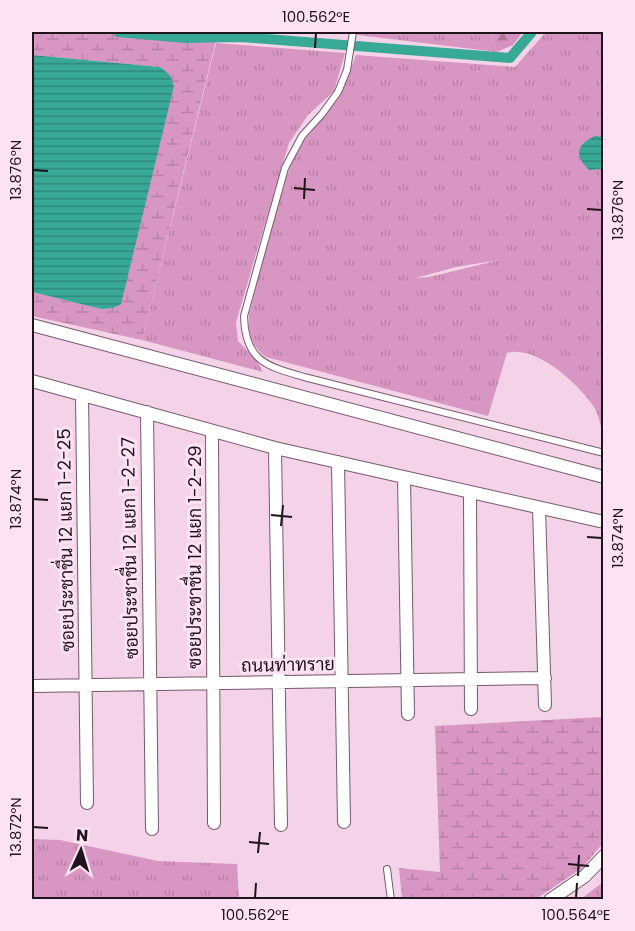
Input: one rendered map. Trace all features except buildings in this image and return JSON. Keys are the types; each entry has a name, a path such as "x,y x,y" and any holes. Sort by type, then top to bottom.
{"street":[{"path":"32,325 603,477"},
{"path":"32,381 275,448 603,522"},
{"name":"ซอยประชาชื่น 12 แยก 1-2-25","path":"82,395 87,803"},
{"name":"ซอยประชาชื่น 12 แยก 1-2-27","path":"147,412 152,829"},
{"name":"ซอยประชาชื่น 12 แยก 1-2-29","path":"212,431 214,823"},
{"path":"275,448 281,825"},
{"path":"338,462 344,822"},
{"path":"404,477 408,714"},
{"path":"470,493 471,709"},
{"path":"539,508 545,705"},
{"name":"ถนนท่าทราย","path":"32,686 544,678"},
{"path":"550,900 585,876 603,856"}],"lane":[{"path":"352,33 346,70 338,92 302,136 285,168 244,316 244,331 251,350 268,366 304,377 603,453"},
{"path":"387,869 391,900"}],"green space":[{"path":"32,32 218,32 142,340 32,316 32,292 101,309 160,67 32,55"},
{"path":"343,32 498,32 492,37 497,52 358,35"},
{"path":"498,32 523,32 513,45 497,52 492,37"},
{"path":"546,32 603,32 603,447 598,416 587,398 567,377 530,354 507,353 488,416 266,357 254,344 250,333 249,314 282,188 298,148 346,81 356,55 515,67","holes":["499,260 416,278 456,267"]},
{"path":"216,43 345,53 334,91 308,115 289,143 236,322 238,341 255,358 263,372 142,340"},
{"path":"603,717 603,843 582,868 536,899 402,899 399,868 440,872 435,726"},
{"path":"32,839 60,840 158,861 237,864 239,899 32,899"},
{"path":"603,882 603,899 581,899"}],"shaded area":[{"path":"32,55 160,67 170,75 174,86 121,304 113,308 101,309 32,292"},
{"path":"595,136 603,137 603,169 589,170 581,160 579,151 584,143"}],"waterway":[{"path":"118,32 185,38 241,37 510,58 532,32"}]}
